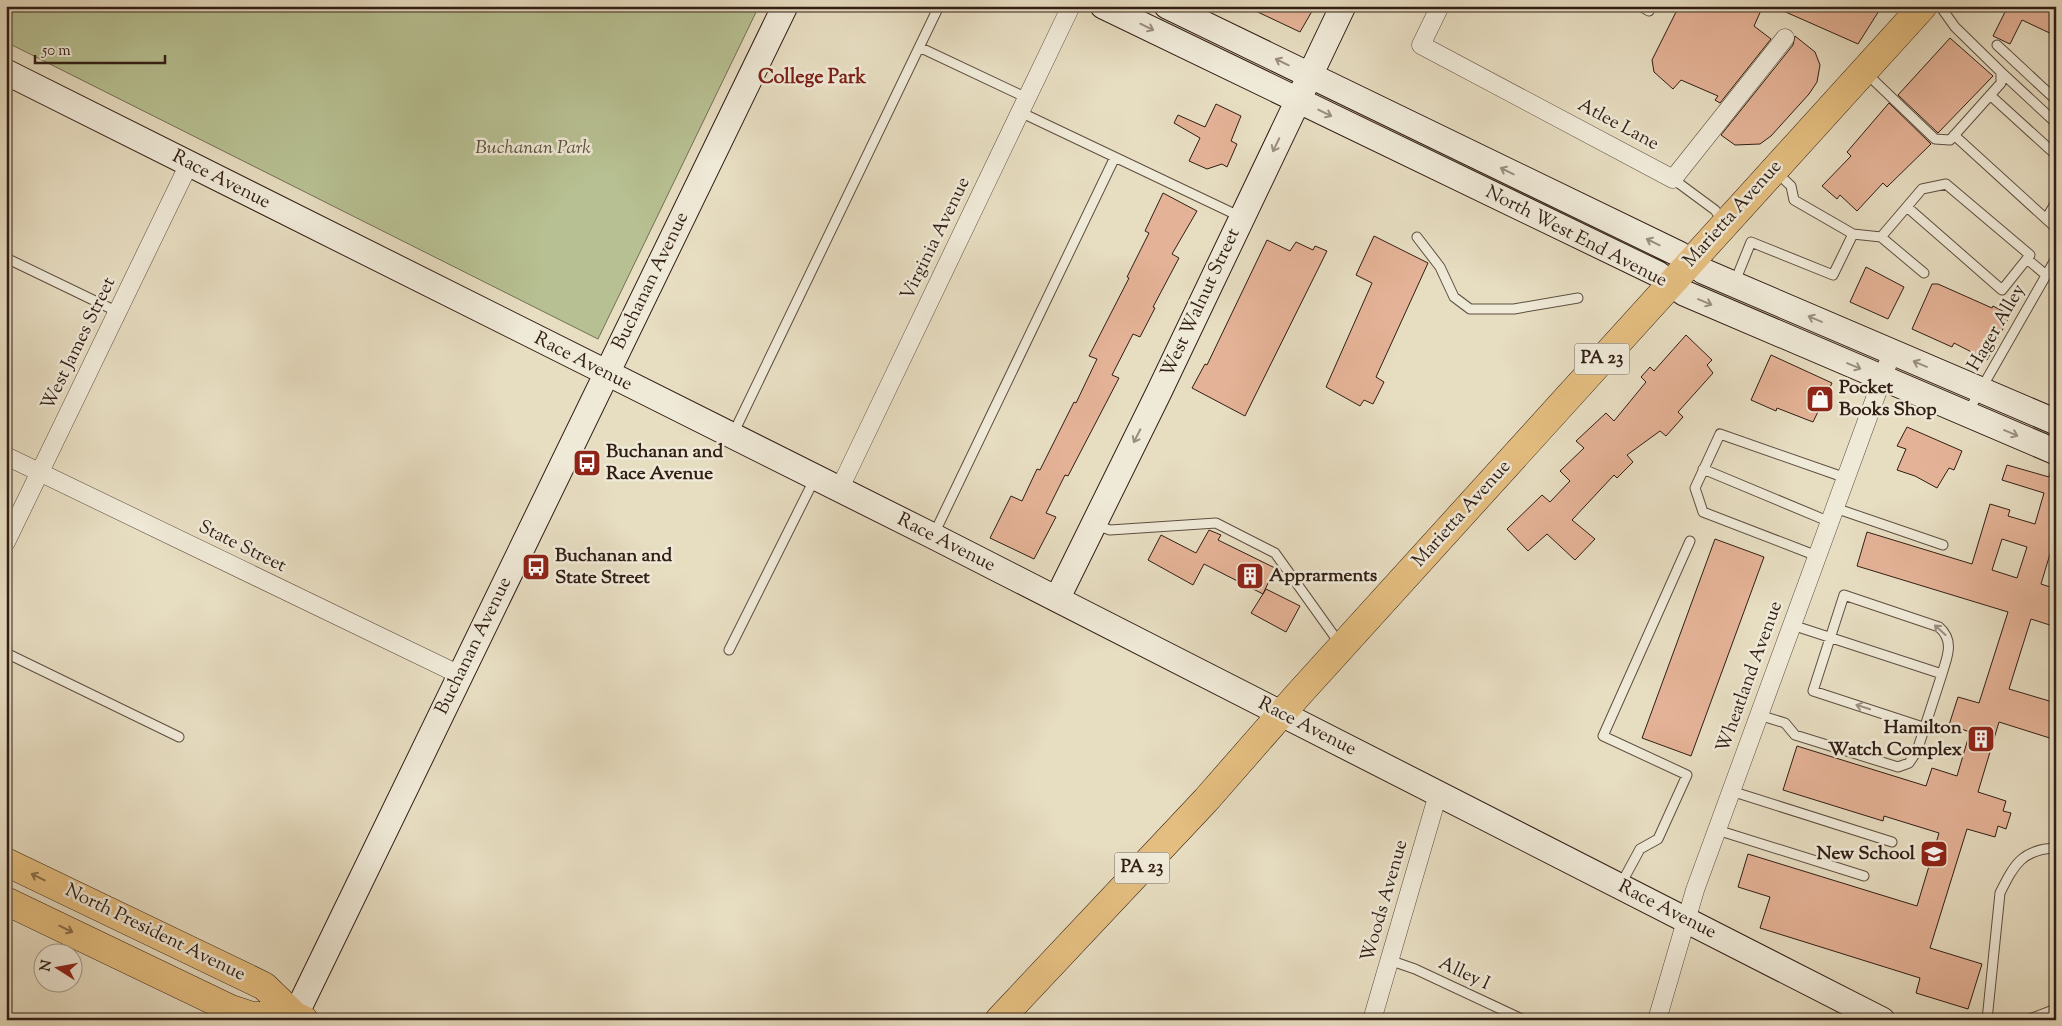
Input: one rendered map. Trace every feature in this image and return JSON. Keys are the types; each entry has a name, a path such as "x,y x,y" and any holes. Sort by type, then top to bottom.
{"main road":[{"name":"Marietta Avenue","path":"999,1020 1206,800 1342,646 1923,6"},
{"name":"North President Avenue","path":"6,862 264,986 300,1018"},
{"name":"North President Avenue","path":"6,901 231,1009 252,1016 300,1018"}],"street":[{"name":"Buchanan Avenue","path":"300,1018 460,675 785,6"},
{"name":"Virginia Avenue","path":"839,490 1071,6"},
{"name":"North West End Avenue","path":"1103,6 1650,270 1684,293 2056,452"},
{"name":"North West End Avenue","path":"1167,6 1679,254 1704,271 2056,422"},
{"name":"West Walnut Street","path":"1057,599 1159,392 1342,6"},
{"name":"Atlee Lane","path":"1440,6 1421,45 1674,179"},
{"path":"1674,179 1785,38"},
{"name":"Race Avenue","path":"6,72 933,536 1882,1020"},
{"name":"West James Street","path":"6,542 189,164"},
{"name":"Wheatland Avenue","path":"1657,1020 1686,920 1717,830 1892,352"},
{"name":"State Street","path":"6,456 460,675"},
{"name":"Woods Avenue","path":"1372,1020 1438,794"}],"lane":[{"path":"732,436 939,6"},
{"path":"1940,6 1955,27 2056,123"},
{"path":"1997,44 2056,100"},
{"path":"919,48 1115,157 1241,218"},
{"path":"1863,70 1935,139 1950,140 2001,83 2001,72"},
{"path":"1990,94 2056,155"},
{"path":"1954,134 2056,228"},
{"path":"933,536 1115,157"},
{"path":"1773,170 1791,186 1794,200 1853,234 1881,237 1924,273"},
{"path":"1674,179 1715,210 1725,224"},
{"path":"1881,237 1922,189 1946,184 2030,255 2002,290 1907,207"},
{"path":"2046,219 2056,202"},
{"path":"1734,284 1751,242 1833,274 1853,234"},
{"path":"1417,238 1440,267 1454,297 1470,309 1514,309 1578,298"},
{"path":"6,258 118,312"},
{"name":"Hager Alley","path":"1966,414 2056,258"},
{"path":"2027,259 2046,275"},
{"path":"1818,556 1703,512 1695,488 1720,434 1846,478"},
{"path":"1703,470 1832,515 1943,545"},
{"path":"729,650 815,478"},
{"path":"1093,524 1110,530 1216,523 1275,553 1342,646"},
{"path":"1620,886 1640,849 1658,839 1687,775 1603,736 1690,541"},
{"path":"1759,715 1785,723 1795,735 1898,767 1908,763 1917,752 1926,728 1950,649 1949,642 1943,631 1932,624 1844,596 1813,691 1926,728"},
{"path":"1792,625 1942,674"},
{"path":"6,654 179,737"},
{"path":"1731,791 1892,842"},
{"path":"1717,830 1864,876"},
{"path":"1987,1020 2000,893 2009,874 2021,859 2037,848 2056,848"},
{"name":"Alley I","path":"1389,960 1415,968 1518,1018"},
{"path":"2027,1020 2056,1009"}],"green space":[{"name":"Buchanan Park","path":"6,6 759,6 598,339 6,42"}],"building":[{"path":"1245,6 1315,6 1300,32"},
{"path":"1679,6 1763,6 1754,26 1771,39 1720,103 1715,100 1718,96 1681,80 1673,89 1654,72 1652,60"},
{"path":"1772,6 1882,6 1858,44"},
{"path":"1993,6 2056,6 2056,36 2022,20 2010,44 1993,36 2005,12"},
{"path":"1795,36 1815,52 1820,65 1817,82 1809,94 1771,136 1760,144 1735,145 1721,135 1793,45"},
{"path":"1950,38 1993,76 1938,133 1898,95"},
{"path":"1889,103 1931,144 1887,187 1883,183 1857,211 1840,195 1837,199 1822,186 1851,156 1847,152"},
{"path":"1216,104 1241,116 1231,141 1237,144 1227,167 1222,164 1207,169 1189,161 1200,138 1174,123 1178,115 1205,127"},
{"path":"1163,193 1197,211 1172,254 1179,258 1153,307 1155,308 1140,337 1133,334 1112,375 1119,378 1068,476 1065,475 1046,513 1056,517 1034,559 990,538 1011,496 1022,501 1037,469 1040,470 1074,402 1076,403 1097,359 1089,356 1129,278 1127,277 1149,233 1145,231"},
{"path":"1374,236 1428,263 1376,377 1384,382 1373,404 1364,400 1360,406 1326,387 1372,283 1356,275"},
{"path":"1267,240 1290,251 1296,242 1313,250 1315,246 1327,251 1245,416 1192,388 1205,364 1207,365"},
{"path":"1866,267 1904,287 1888,319 1850,302"},
{"path":"1932,284 1938,284 1992,308 1993,306 2010,315 1987,360 1954,343 1952,347 1912,329"},
{"path":"1686,335 1712,360 1707,365 1713,373 1678,412 1683,417 1666,436 1660,431 1627,455 1633,462 1617,478 1614,475 1572,520 1595,539 1575,560 1547,534 1528,551 1507,529 1542,495 1550,502 1570,481 1560,471 1584,448 1576,441 1606,413 1614,421 1646,382 1641,377 1650,367 1654,371"},
{"path":"1771,355 1832,383 1813,422 1777,408 1776,411 1751,400"},
{"path":"1907,427 1962,451 1954,470 1949,468 1937,488 1915,476 1897,470 1906,449 1897,446"},
{"name":"Hamilton Watch Complex","path":"2007,465 2049,477 2052,467 2056,467 2056,534 2041,584 2056,589 2056,627 2031,619 2009,689 2056,703 2056,740 1999,722 1978,792 2006,801 2003,811 2011,813 2006,829 1998,826 1995,837 1967,829 1930,948 1982,964 1968,1009 1916,993 1920,978 1760,928 1770,897 1738,887 1748,854 1917,906 1939,833 1884,816 1883,821 1783,790 1797,746 1926,786 1932,768 1957,776 1970,732 1949,725 1958,697 1979,703 2008,612 1857,566 1867,532 1972,564 1990,504 2010,510 2008,516 2035,524 2044,493 2002,480","holes":["2002,539 2027,547 2017,578 1992,570"]},
{"name":"Apprarments","path":"1209,530 1221,535 1218,540 1275,568 1263,594 1204,564 1193,585 1148,560 1161,535 1196,553"},
{"path":"1715,539 1764,557 1691,756 1642,738"},
{"path":"1266,589 1300,606 1286,632 1251,613"}],"place":[{"name":"Pocket Books Shop","path":"1820,399"},
{"name":"Buchanan and Race Avenue","path":"587,463"},
{"name":"Buchanan and State Street","path":"536,567"},
{"name":"Apprarments","path":"1250,576"},
{"name":"Hamilton Watch Complex","path":"1981,739"},
{"name":"New School","path":"1934,854"}],"district":[{"name":"College Park","path":"812,78"}]}
